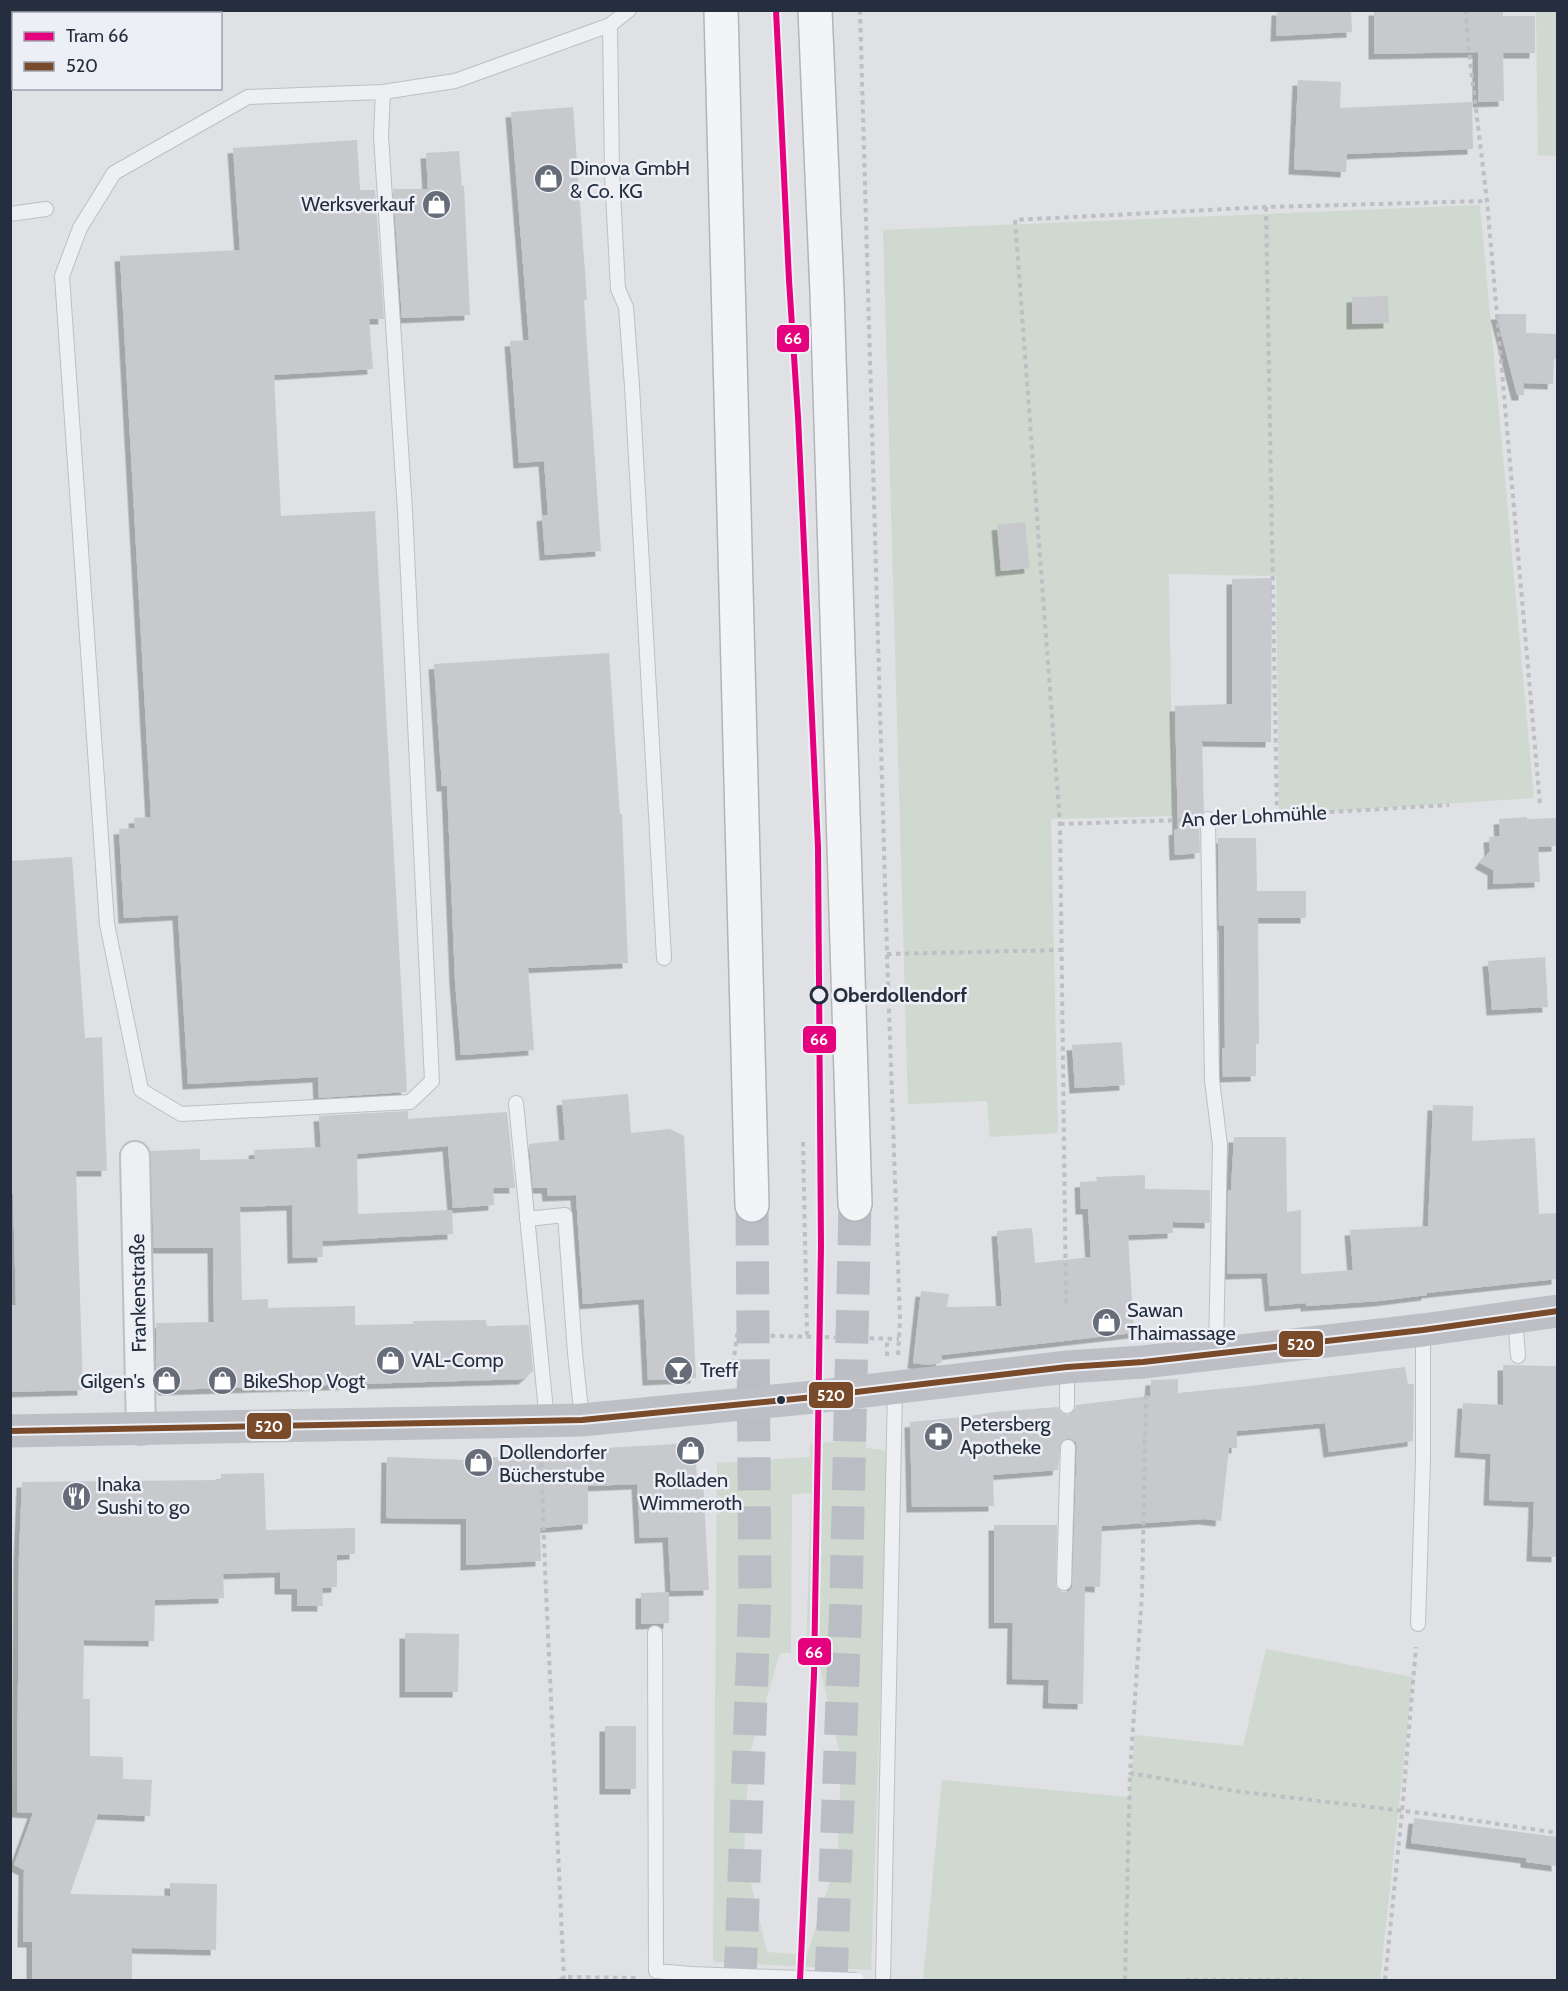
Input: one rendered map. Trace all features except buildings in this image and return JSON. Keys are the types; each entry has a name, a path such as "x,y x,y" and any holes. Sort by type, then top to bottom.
{"highway":[{"path":"721,10 752,1205"},
{"path":"815,10 827,292 855,1204"}],"street":[{"name":"Frankenstraße","path":"135,1156 141,1430"},
{"path":"10,1431 582,1420 893,1370 1067,1367 1143,1362 1423,1330 1557,1311"}],"lane":[{"path":"383,92 381,136 405,511 432,1081 410,1102 181,1114 141,1090 107,924 62,276 80,228 114,173 248,97 383,92 455,81 610,25 629,10"},
{"path":"610,25 612,174 618,289 626,307 632,386 664,958"},
{"path":"10,214 46,209"},
{"path":"1208,819 1212,1080 1220,1145 1216,1353"},
{"path":"516,1103 543,1421"},
{"path":"527,1219 566,1215 582,1420"},
{"path":"1515,1317 1518,1356"},
{"path":"1418,1623 1423,1459 1423,1330"},
{"path":"1067,1367 1067,1406"},
{"path":"883,1980 893,1370"},
{"path":"1064,1583 1068,1447"},
{"path":"655,1633 656,1971 866,1980"}],"path":[{"path":"860,10 887,954 900,1308 899,1339 893,1370"},
{"path":"1466,10 1487,201 1540,804"},
{"path":"1066,1303 1060,824 1015,220 1266,207 1487,201"},
{"path":"1266,207 1277,816"},
{"name":"An der Lohmühle","path":"1060,824 1277,816 1449,805"},
{"path":"887,954 1061,950"},
{"path":"803,1142 807,1335"},
{"path":"731,1374 737,1335 899,1339"},
{"path":"887,1339 893,1370"},
{"path":"1125,1980 1130,1773 1142,1594 1146,1393 1143,1362"},
{"path":"543,1421 545,1569 564,1979"},
{"path":"1385,1980 1418,1623"},
{"path":"1130,1773 1235,1791 1438,1815 1557,1833"},
{"path":"560,1980 644,1978 656,1971"},
{"path":"1185,1980 1305,1980"}],"shaded area":[{"path":"1536,11 1557,11 1557,156 1538,155"},
{"path":"1480,205 1534,798 1279,815 1276,576 1169,574 1173,816 1051,819 1058,1133 990,1137 987,1101 908,1104 883,230"},
{"path":"865,1439 866,1448 889,1451 871,1970 713,1962 717,1463 810,1457 810,1444","holes":["811,1493 806,1653 817,1654 841,1759 838,1856 807,1955 767,1952 744,1854 749,1756 780,1653 791,1653 792,1494"]},
{"path":"1266,1649 1413,1677 1380,1980 923,1980 942,1780 1129,1797 1135,1735 1243,1746"}],"tunnel":[{"path":"831,1980 846,1599 855,1204"},
{"path":"740,1980 755,1594 752,1205"}],"tram line":[{"name":"66","path":"776,10 818,847 821,1246 814,1674 800,1980"}],"transit line":[{"name":"520","path":"10,1431 582,1420 814,1397 1067,1367 1143,1362 1423,1330 1558,1311"}],"place":[{"name":"Dinova GmbH & Co. KG","path":"549,179"},
{"name":"Werksverkauf","path":"436,204"},
{"name":"Oberdollendorf","path":"819,995"},
{"name":"Sawan Thaimassage","path":"1106,1322"},
{"name":"VAL-Comp","path":"390,1360"},
{"name":"Treff","path":"679,1370"},
{"name":"Gilgen's","path":"166,1381"},
{"name":"BikeShop Vogt","path":"222,1381"},
{"name":"Petersberg Apotheke","path":"939,1436"},
{"name":"Rolladen Wimmeroth","path":"691,1450"},
{"name":"Dollendorfer Bücherstube","path":"478,1463"},
{"name":"Inaka Sushi to go","path":"76,1496"}]}
